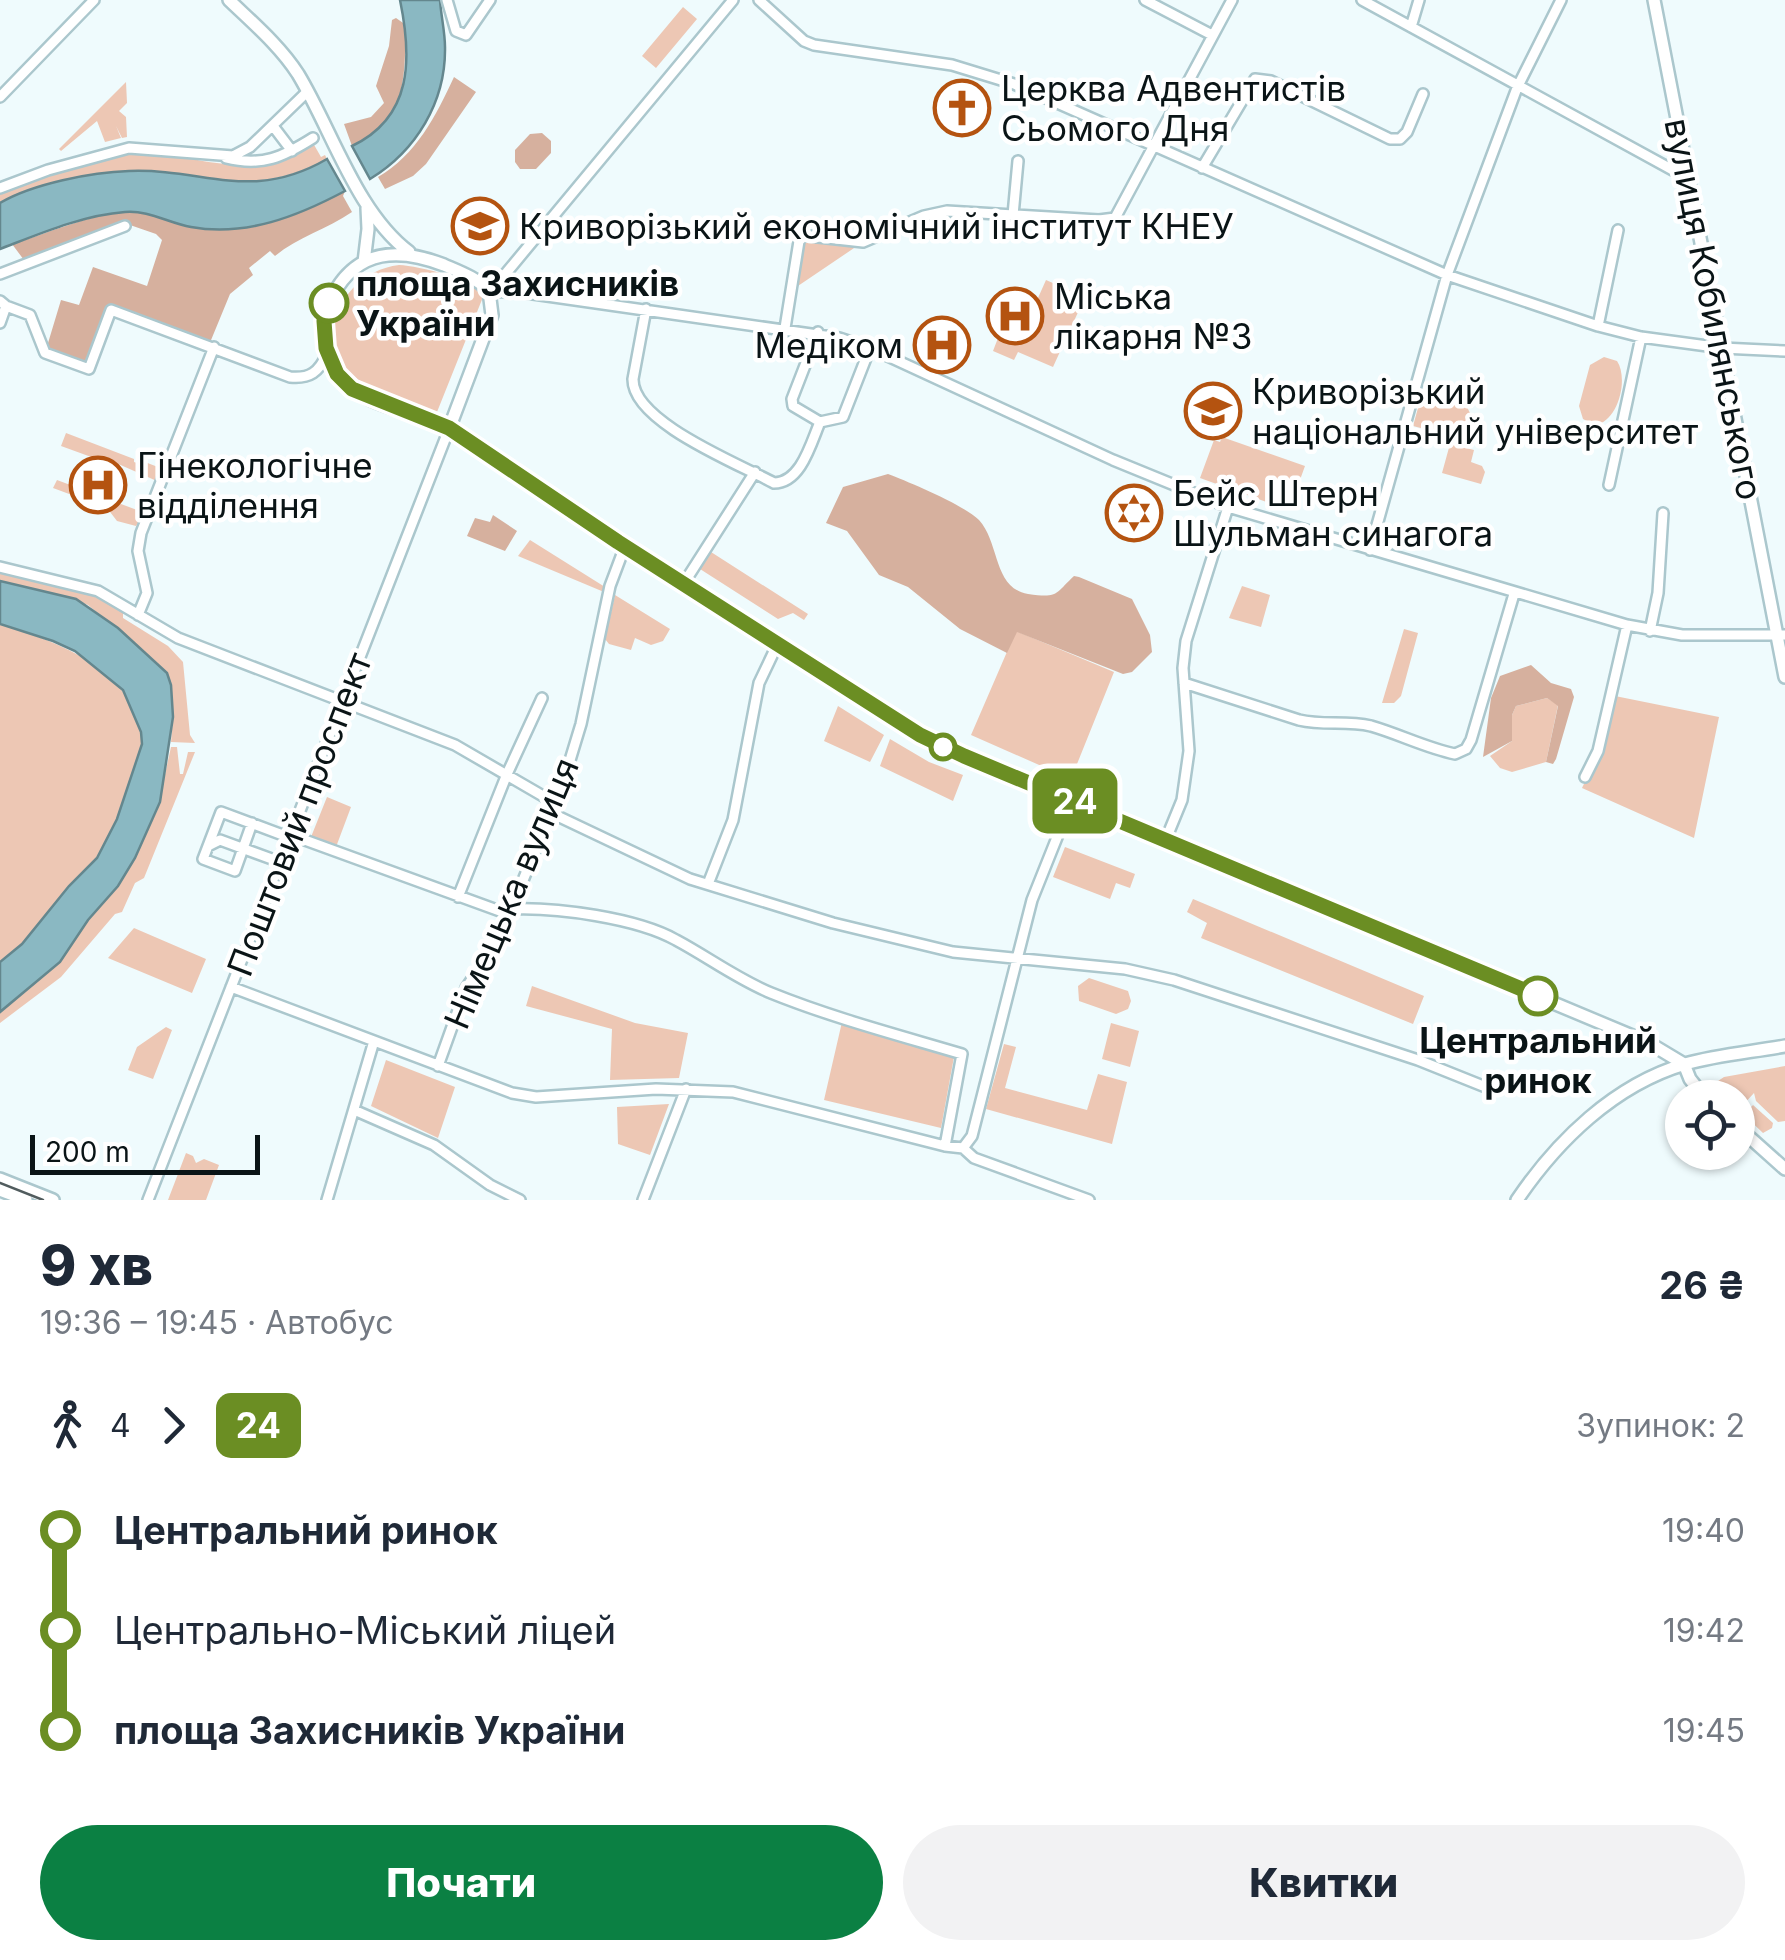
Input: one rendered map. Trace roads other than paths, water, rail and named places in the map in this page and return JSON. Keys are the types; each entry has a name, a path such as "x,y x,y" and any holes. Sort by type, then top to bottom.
{"main road":[{"path":"229,0 276,46 308,92 364,199 397,244 412,255 463,273 488,290 492,315 449,428"},
{"name":"вулиця Кобилянського","path":"1654,0 1781,636 1785,678"},
{"path":"364,199 368,229 364,262"},
{"path":"412,255 388,254 364,262 330,300 324,329 327,354 337,374 352,389 449,428 624,546 920,735 1649,1043 1684,1064 1691,1080"},
{"path":"1517,1200 1552,1153 1588,1118 1630,1091 1684,1064 1785,1046"},
{"path":"1755,1142 1785,1169"},
{"path":"0,1179 54,1200"},
{"path":"0,1190 26,1200"}],"street":[{"path":"0,96 94,0"},
{"path":"448,0 456,31 468,33 490,0"},
{"path":"488,290 508,272 733,0"},
{"path":"759,0 814,45 982,73 1049,98 1447,275 1641,337 1722,348 1785,351"},
{"path":"1145,0 1212,36"},
{"path":"785,328 800,235 862,242 924,216 947,212 1115,218 1232,0"},
{"path":"1362,0 1691,180"},
{"path":"1411,27 1420,0"},
{"path":"1370,550 1447,275 1517,88 1560,0"},
{"path":"1202,168 1255,79 1271,81 1390,139 1400,140 1408,132 1422,94"},
{"path":"224,157 248,150 308,92"},
{"path":"273,126 292,151"},
{"path":"0,188 128,148 265,162 312,138"},
{"path":"1013,215 1018,161"},
{"path":"0,274 125,226"},
{"path":"1598,326 1618,230"},
{"path":"488,290 818,332 870,348 1113,460 1228,507 1627,626 1650,631 1781,636"},
{"path":"0,323 3,304 30,315 45,353 90,369 111,310 290,377 304,378 318,370 327,354"},
{"path":"646,309 633,375 635,395 653,416 774,482 787,480 805,460 820,422"},
{"path":"818,332 792,399 794,406 820,422 843,418 870,348"},
{"path":"1609,485 1641,337"},
{"path":"138,615 147,593 138,551 141,533 214,347"},
{"name":"Поштовий проспект","path":"148,1200 449,428"},
{"path":"684,583 755,472"},
{"path":"1166,839 1182,800 1188,762 1186,641 1228,507"},
{"path":"1650,631 1659,582 1663,514"},
{"name":"Німецька вулиця","path":"438,1066 466,988 495,948 553,808 576,740 610,586 624,546"},
{"path":"0,567 93,589 191,644 455,745 507,774 553,808 670,871 918,946 1153,974 1418,1060 1484,1086"},
{"path":"1184,683 1299,720 1373,727 1455,754 1466,749 1514,594"},
{"path":"1585,777 1598,751 1627,626"},
{"path":"708,884 733,820 759,683 778,644"},
{"path":"458,897 542,698"},
{"path":"963,1148 972,1136 1032,900 1072,800"},
{"path":"252,824 234,871 203,860 220,812 510,912 645,925 774,994 962,1054 945,1146"},
{"path":"208,846 220,840 280,862"},
{"path":"231,988 495,1088 536,1096 686,1089 753,1096 963,1148 974,1158 1089,1200"},
{"path":"327,1200 374,1041"},
{"path":"643,1200 686,1089"},
{"path":"354,1110 441,1149 499,1191 520,1200"}],"water":[{"path":"400,0 440,0 444,67 434,106 425,123 401,154 370,179 352,146 387,119 403,84 406,43"},
{"path":"327,159 345,191 271,222 211,229 125,212 77,221 0,249 0,203 45,185 129,171 228,180 275,179"},
{"path":"0,581 76,599 118,628 167,673 173,717 160,802 135,858 60,962 0,1012 0,962 22,944 97,858 117,819 142,744 141,732 123,690 75,651 0,624"}],"tram line":[{"path":"0,1183 43,1200"}],"place":[{"name":"Церква Адвентистів Сьомого Дня","path":"962,108"},
{"name":"Криворізький економічний інститут КНЕУ","path":"480,226"},
{"name":"площа Захисників України","path":"329,303"},
{"name":"Міська лікарня №3","path":"1015,316"},
{"name":"Медіком","path":"942,345"},
{"name":"Криворізький національний університет","path":"1213,411"},
{"name":"Гінекологічне відділення","path":"98,485"},
{"name":"Бейс Штерн Шульман синагога","path":"1134,513"},
{"name":"Центральний ринок","path":"1538,996"}]}
